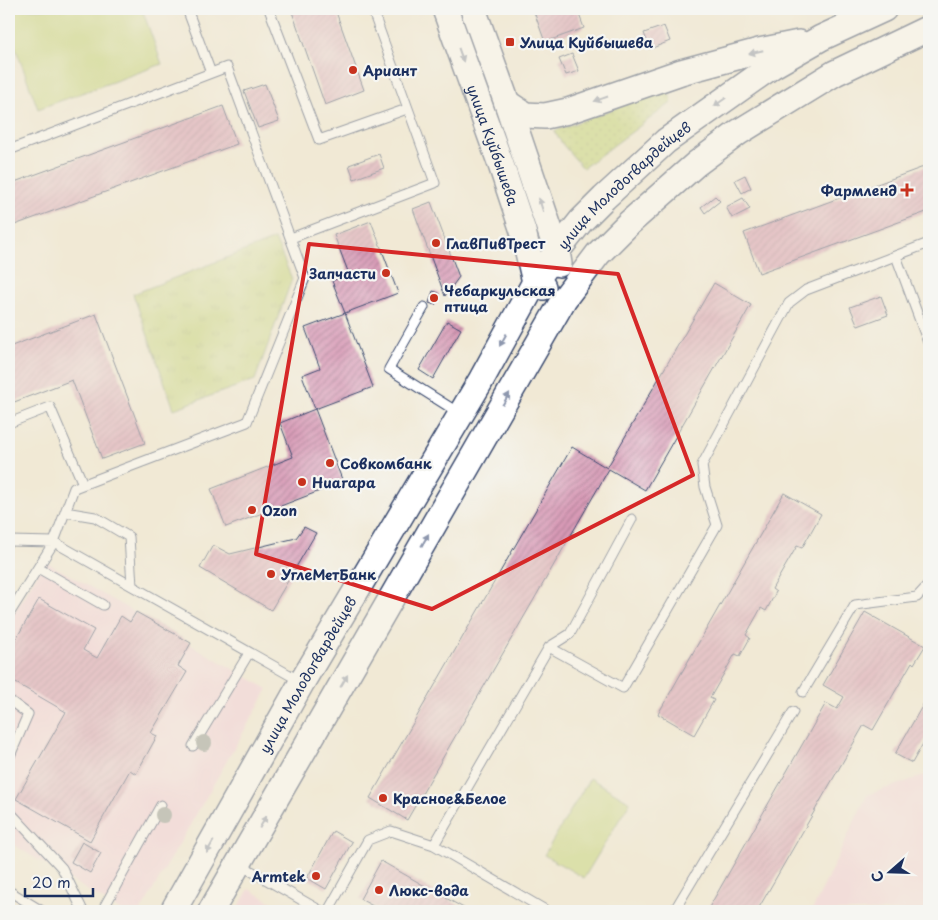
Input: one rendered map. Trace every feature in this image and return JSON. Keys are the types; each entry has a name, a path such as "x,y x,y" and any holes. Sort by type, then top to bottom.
{"main road":[{"name":"улица Куйбышева","path":"445,9 523,231 535,282"},
{"name":"улица Куйбышева","path":"473,9 507,103 556,251 564,299"},
{"name":"улица Молодогвардейцев","path":"173,911 302,682 461,414 535,282 556,251 604,198 666,142 772,66 821,38 884,9"},
{"name":"улица Молодогвардейцев","path":"211,911 564,299 598,254 628,224 703,159 739,132 835,73 927,32"},
{"path":"507,103 525,115 545,116 568,111 681,72 759,51 821,38"},
{"path":"535,282 564,299"}],"lane":[{"path":"187,9 211,73"},
{"path":"269,9 319,140 407,109"},
{"path":"290,238 435,183 372,9"},
{"path":"9,150 227,67 305,278 247,422 74,488 54,542 9,614"},
{"path":"550,647 623,688 717,525 704,487 702,465 789,303 806,290 929,243"},
{"path":"896,256 929,344"},
{"path":"424,306 389,369 461,414"},
{"path":"9,423 50,407 83,484"},
{"path":"65,512 95,517 129,537 132,586"},
{"path":"434,845 550,647 570,634 632,519"},
{"path":"9,541 54,542 302,682"},
{"path":"38,568 103,605"},
{"path":"803,692 855,604 918,597 929,584"},
{"path":"193,746 249,653"},
{"path":"9,700 28,714 9,758"},
{"path":"674,911 793,712"},
{"path":"102,911 161,805"},
{"path":"9,811 62,868 83,911"},
{"path":"328,911 368,840 391,831 434,845 547,911"},
{"path":"239,864 321,911"},
{"path":"9,891 42,911"}],"highlighted area":[{"path":"309,244 618,274 693,475 432,609 256,554"}],"shaded area":[{"path":"45,561 268,689 141,911 121,911 9,842 9,621"},
{"path":"928,774 929,911 812,911 867,795"},
{"path":"249,889 287,911 236,911"}],"green space":[{"path":"9,9 142,9 162,64 38,109 9,30"},
{"path":"662,91 668,92 672,100 671,103 583,168 563,145 554,131"},
{"path":"275,239 292,279 255,380 174,409 133,294"},
{"path":"590,778 630,802 584,878 544,855"}],"building":[{"path":"291,9 335,9 364,90 325,105"},
{"path":"533,9 577,9 584,28 545,42"},
{"path":"664,26 670,41 650,49 644,33"},
{"path":"572,54 579,71 566,75 559,59"},
{"path":"265,84 279,121 258,128 244,91"},
{"path":"223,106 237,144 9,227 9,184"},
{"path":"379,154 384,168 354,179 349,165"},
{"path":"929,165 929,211 759,273 744,233"},
{"path":"745,175 751,188 742,193 735,180"},
{"path":"715,196 720,201 705,213 701,207"},
{"path":"743,198 750,209 732,218 726,207"},
{"name":"ГлавПивТрест","path":"431,202 459,277 445,296 413,209"},
{"path":"371,221 398,293 345,313 332,281 349,274 334,235"},
{"path":"714,283 751,305 645,490 609,469 407,820 370,798 572,447 607,468"},
{"name":"Чебаркульская птица","path":"433,291 439,293 435,305 429,303"},
{"path":"881,296 888,315 858,326 850,307"},
{"path":"345,313 373,387 315,409 302,375 320,368 305,328"},
{"path":"96,314 145,443 102,459 72,380 9,404 9,347"},
{"path":"447,321 461,329 433,379 419,370"},
{"path":"315,409 343,482 226,527 211,489 293,457 280,423"},
{"path":"784,493 821,514 802,548 797,546 772,589 776,592 766,611 761,608 746,635 750,638 740,656 735,654 710,698 714,700 694,735 658,714"},
{"path":"304,527 316,533 271,610 200,568 213,545 230,554 296,538"},
{"path":"39,599 94,630 83,650 97,658 121,616 130,622 136,612 191,643 178,666 187,672 151,733 157,736 136,774 130,770 90,841 16,799 66,712 9,679 9,651"},
{"path":"865,612 925,646 914,664 912,662 873,730 864,725 757,911 707,911 826,703 837,709 844,697 823,685"},
{"path":"929,694 929,733 912,763 895,754"},
{"path":"333,831 352,842 326,889 307,878"},
{"path":"82,842 101,853 90,873 71,862"},
{"path":"381,861 469,911 382,911 360,899"}],"place":[{"name":"Улица Куйбышева","path":"510,42"},
{"name":"Ариант","path":"353,70"},
{"name":"Фармленд","path":"907,190"},
{"name":"ГлавПивТрест","path":"436,243"},
{"name":"Запчасти","path":"386,273"},
{"name":"Чебаркульская птица","path":"434,298"},
{"name":"Совкомбанк","path":"330,463"},
{"name":"Ниагара","path":"302,482"},
{"name":"Ozon","path":"252,510"},
{"name":"УглеМетБанк","path":"271,574"},
{"name":"Красное&Белое","path":"383,798"},
{"name":"Armtek","path":"316,876"},
{"name":"Люкс-вода","path":"379,890"}]}
